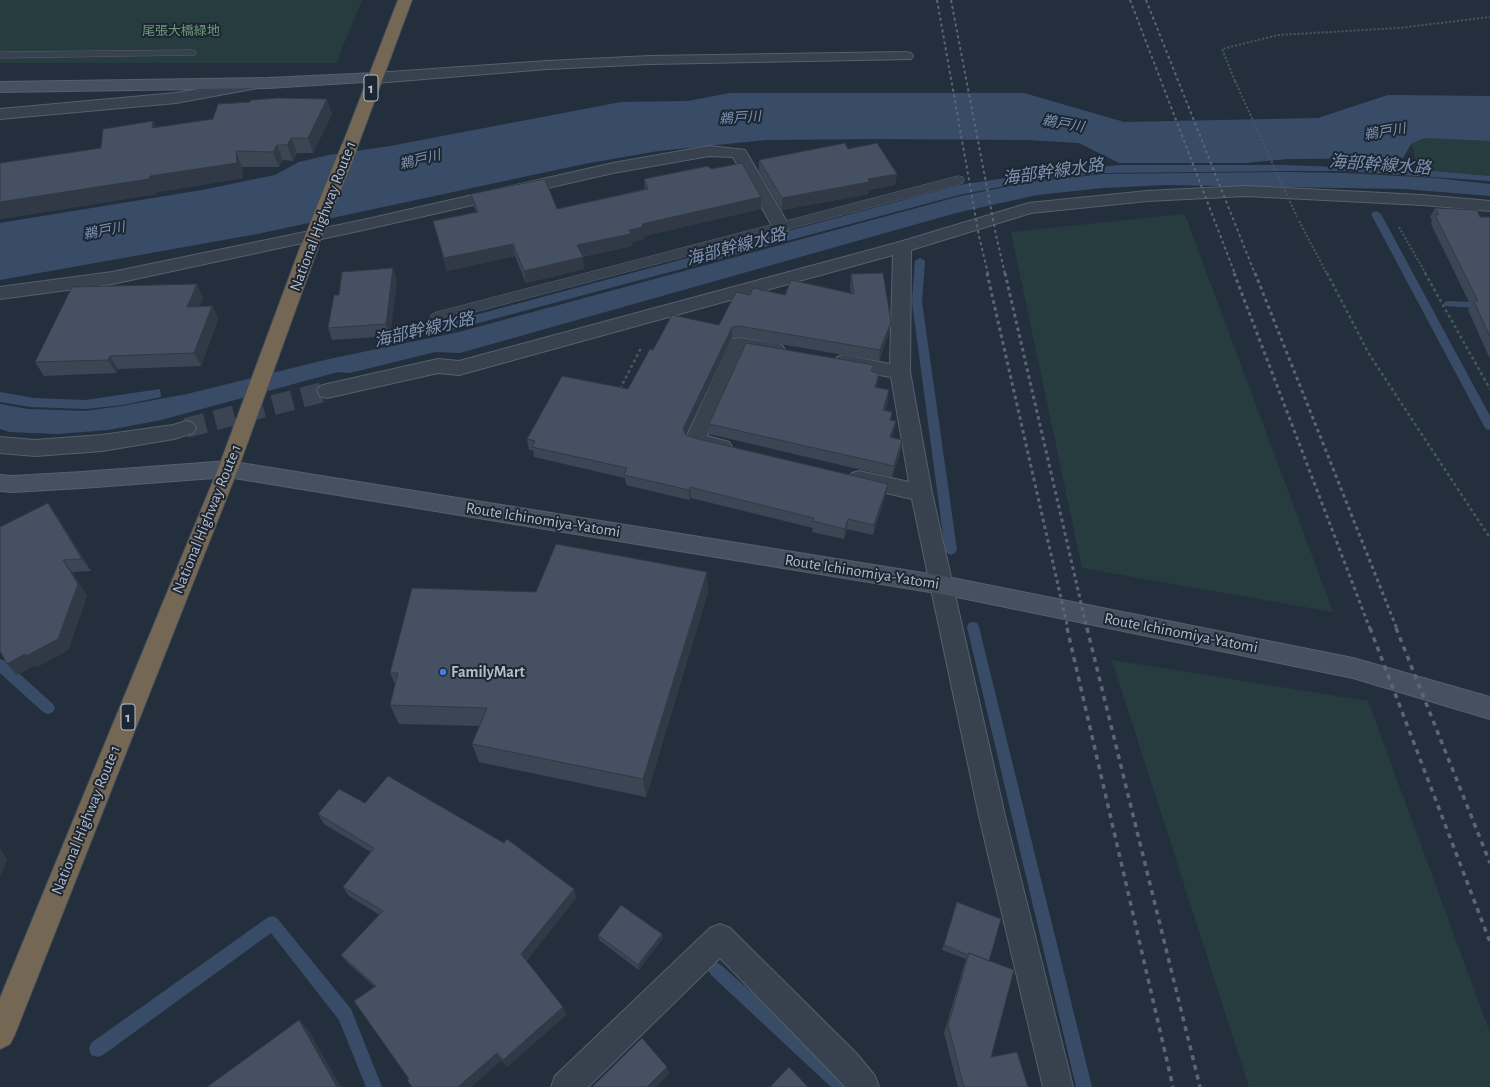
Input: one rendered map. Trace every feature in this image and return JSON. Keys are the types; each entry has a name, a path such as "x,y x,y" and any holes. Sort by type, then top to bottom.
{"highway":[{"name":"National Highway Route 1","path":"0,1034 228,469 310,245 349,148 405,0"}],"main road":[{"path":"0,87 268,83 375,78"},
{"name":"Route Ichinomiya-Yatomi","path":"0,483 13,484 228,469 942,585 1353,668 1490,708"}],"street":[{"path":"375,78 547,65 650,60 906,56"},
{"path":"0,114 176,98 268,83"},
{"path":"0,294 112,278 363,225 613,168 709,151 739,153 781,227"},
{"path":"327,391 438,366 459,368 902,247 1029,208 1131,197 1246,192 1384,198 1490,206"},
{"path":"902,247 900,372 921,493 992,816 1058,1087"},
{"path":"740,451 695,440 739,344 793,353"},
{"path":"823,359 900,372"},
{"path":"0,445 35,448 102,443 174,432 186,428"},
{"path":"838,474 921,493"},
{"path":"566,1087 720,938 846,1065 864,1087"}],"lane":[{"path":"0,54 192,53"},
{"path":"437,317 958,180"}],"path":[{"path":"1490,17 1399,28 1278,35 1222,49 1297,217 1369,354 1490,538"},
{"path":"1384,198 1490,389"},
{"path":"617,394 659,313"}],"green space":[{"name":"尾張大橋緑地","path":"0,0 362,0 336,63 0,63"},
{"path":"1424,138 1490,141 1490,176 1421,170 1415,163 1414,152 1411,144"},
{"path":"1185,214 1333,612 1082,568 1011,232"},
{"path":"1112,660 1368,701 1490,1033 1490,1087 1249,1087"}],"water":[{"name":"鵜戸川","path":"730,93 1024,93 1124,122 1318,118 1388,95 1490,96 1490,141 1424,138 1411,144 1403,158 1288,159 1245,163 1119,163 1079,143 1028,140 766,140 658,151 584,164 257,234 0,280 0,223 202,190 275,175 299,162 329,155 390,146 621,102 688,101"},
{"name":"海部幹線水路","path":"1120,165 1284,165 1421,170 1490,176 1490,181 1344,171 1287,171 1104,173 1030,181 959,195 426,337 427,328 959,185 1033,174"},
{"path":"1287,172 1344,173 1435,178 1490,184 1490,196 1404,189 1166,185 1103,188 1037,195 956,213 460,353 435,352 350,373 338,372 161,420 108,430 57,434 9,432 0,429 0,404 28,409 85,411 187,394 329,359 459,332 961,196 1030,182 1104,174"},
{"path":"160,389 161,397 123,405 86,409 30,407 0,402 0,392 34,398 86,400"}],"building":[{"path":"278,98 327,99 308,138 291,138 287,145 277,145 273,152 236,151 237,163 150,176 149,179 0,202 0,163 101,148 103,129 153,121 152,128 213,119 218,104"},
{"path":"845,143 848,149 877,143 897,174 868,179 869,182 782,198 759,160"},
{"path":"742,163 761,197 642,224 643,227 629,230 631,234 577,245 583,257 524,271 513,244 444,258 433,221 478,212 471,194 545,179 557,209 648,189 644,179 708,166 711,169"},
{"path":"1435,208 1477,210 1480,217 1490,217 1490,337 1474,301 1478,301 1435,215 1439,215"},
{"path":"393,268 386,324 328,328 334,295 339,295 342,272"},
{"path":"883,273 891,322 880,350 739,326 732,327 683,429 686,435 694,438 888,484 874,525 848,519 845,529 813,521 814,518 690,487 689,490 624,475 627,468 532,447 535,441 527,439 562,376 628,389 650,349 653,350 672,315 719,325 736,292 750,295 753,288 785,295 791,280 854,294 851,274"},
{"path":"197,284 187,307 212,306 194,353 110,356 108,360 35,362 72,287"},
{"path":"746,343 874,365 871,371 879,373 875,387 889,390 883,410 892,412 890,420 896,421 890,437 902,440 894,466 709,424"},
{"path":"48,503 82,559 63,560 78,584 58,639 7,664 0,651 0,527"},
{"path":"556,544 707,572 643,779 472,744 487,708 390,705 398,673 390,673 412,588 536,592"},
{"path":"388,776 504,843 507,839 574,889 521,954 563,1007 503,1060 497,1053 458,1087 412,1087 407,1080 409,1079 354,1001 376,986 341,955 383,911 343,887 374,848 318,814 339,789 365,803"},
{"path":"957,902 1001,919 989,961 969,953 968,955 944,945"},
{"path":"621,905 662,934 638,965 598,935"},
{"path":"969,953 1014,970 991,1057 1017,1052 1028,1087 964,1087 948,1025"},
{"path":"299,1020 337,1087 207,1087"},
{"path":"642,1038 667,1067 647,1087 592,1087"},
{"path":"789,1067 808,1087 770,1087"}],"waterway":[{"path":"1376,214 1490,426"},
{"path":"920,261 917,302 951,550"},
{"path":"1449,304 1490,306"},
{"path":"973,627 1084,1087"},
{"path":"0,665 48,708"},
{"path":"97,1049 272,923 345,1015 374,1087"},
{"path":"716,970 834,1077 841,1087"}],"tunnel":[{"path":"186,428 327,391"}],"railway":[{"path":"937,0 979,236 988,274"},
{"path":"951,0 996,235 1005,274"},
{"path":"1130,0 1235,274"},
{"path":"1146,0 1255,274"},
{"path":"987,273 1068,629"},
{"path":"1005,273 1087,629"},
{"path":"1234,273 1370,629"},
{"path":"1255,273 1397,629"},
{"path":"1067,628 1173,1087"},
{"path":"1087,628 1200,1087"},
{"path":"1370,628 1490,942"},
{"path":"1396,628 1490,863"}],"place":[{"name":"FamilyMart","path":"443,672"}]}
